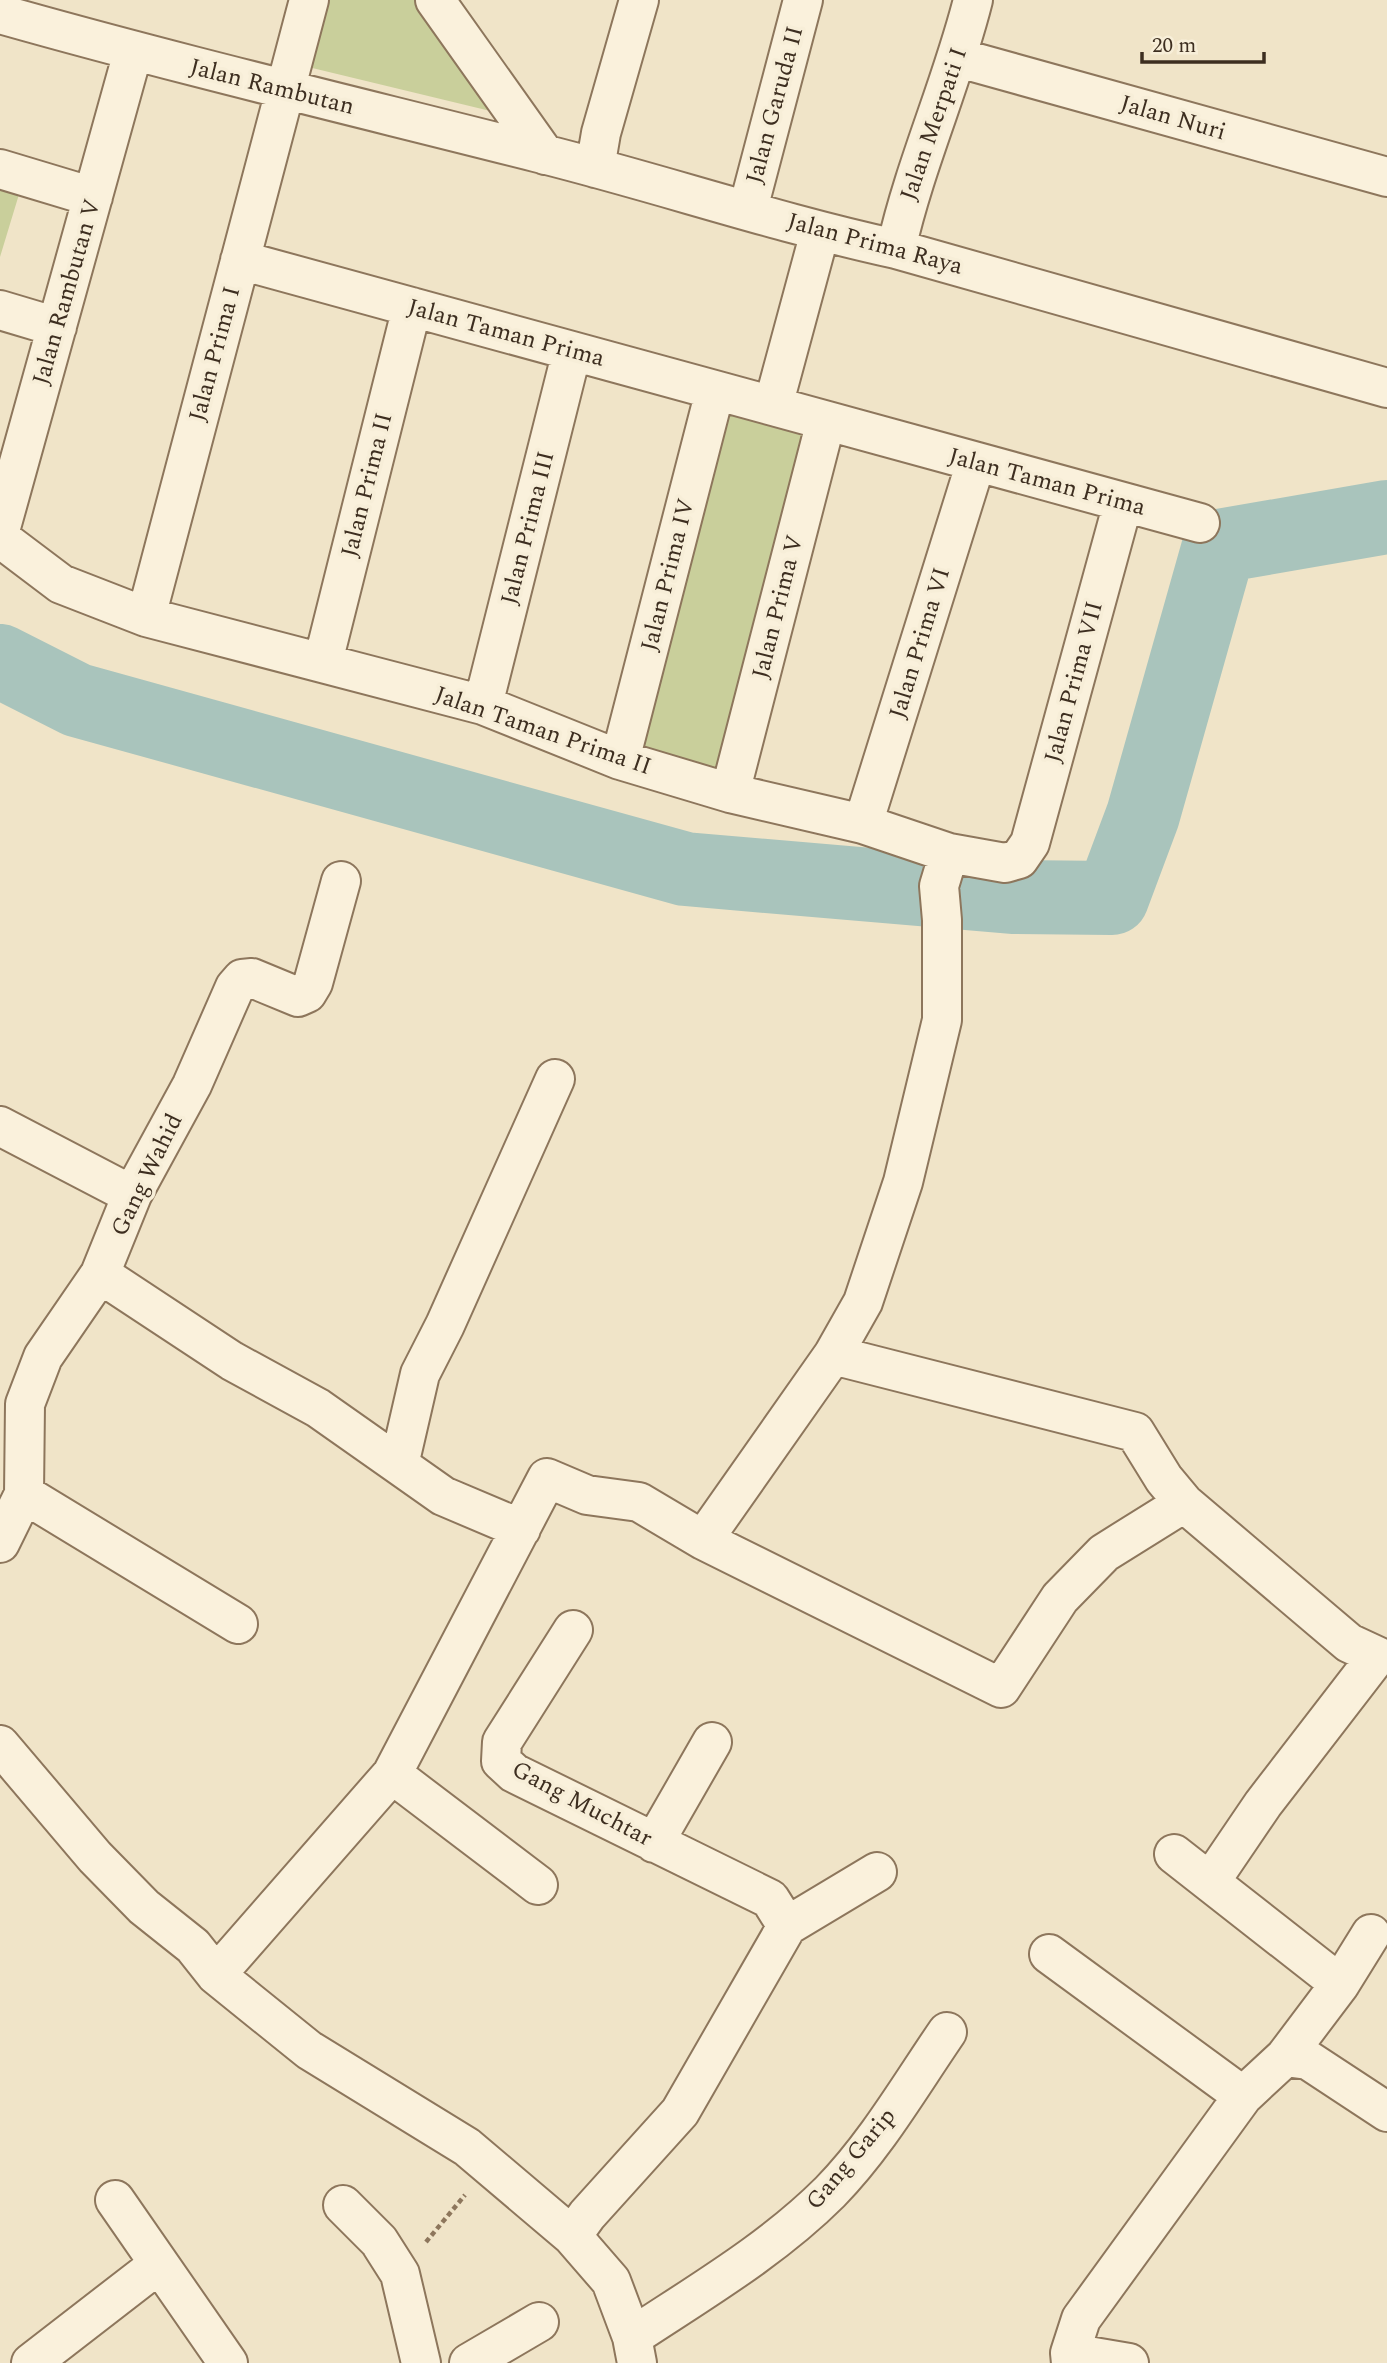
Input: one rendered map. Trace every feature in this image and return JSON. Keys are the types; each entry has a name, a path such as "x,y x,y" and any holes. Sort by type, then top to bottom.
{"street":[{"name":"Jalan Prima I","path":"146,617 309,0"},
{"path":"435,0 545,155"},
{"path":"595,168 601,133 639,0"},
{"name":"Jalan Garuda II","path":"748,209 803,0"},
{"name":"Jalan Merpati I","path":"896,249 904,214 959,58 974,0"},
{"name":"Jalan Rambutan","path":"0,14 133,52 545,155"},
{"name":"Jalan Rambutan V","path":"0,531 133,52"},
{"name":"Jalan Nuri","path":"959,58 1387,177"},
{"name":"Jalan Prima Raya","path":"545,155 748,209 820,232 896,249 1387,388"},
{"path":"0,169 93,197"},
{"path":"773,406 820,232"},
{"name":"Jalan Taman Prima","path":"240,260 1200,523"},
{"name":"Jalan Prima II","path":"323,662 412,307"},
{"path":"0,310 57,327"},
{"name":"Jalan Prima III","path":"483,705 572,351"},
{"name":"Jalan Prima IV","path":"620,760 715,391"},
{"name":"Jalan Prima V","path":"730,793 826,421"},
{"name":"Jalan Prima VI","path":"863,824 976,462"},
{"name":"Jalan Prima VII","path":"1019,859 1030,843 1123,503"},
{"name":"Jalan Taman Prima II","path":"0,538 61,584 146,617 483,705 620,760 730,793 863,824 943,887 1019,859"},
{"name":"Gang Wahid","path":"0,1543 24,1494 25,1404 43,1357 100,1275 132,1195 192,1085 235,987 242,979 252,978 298,997 307,993 313,983 341,881"},
{"path":"702,1540 833,1355 863,1302 903,1182 942,1020 943,887"},
{"path":"399,1465 420,1374 445,1325 555,1079"},
{"path":"0,1126 132,1195"},
{"path":"100,1275 232,1361 318,1409 443,1496 521,1529"},
{"path":"833,1355 1135,1432 1164,1479 1184,1503 1349,1643 1382,1649 1263,1804 1210,1882"},
{"path":"216,1975 392,1774 547,1478 587,1494 639,1502 702,1540 1001,1688 1060,1598 1104,1553 1184,1503"},
{"path":"24,1494 238,1624"},
{"name":"Gang Muchtar","path":"573,1630 502,1742 501,1761 514,1773 770,1899 788,1926"},
{"path":"654,1843 712,1742"},
{"path":"0,1745 95,1857 144,1907 193,1946 216,1975 309,2050 467,2147 572,2236 611,2281 635,2350"},
{"path":"392,1774 538,1885"},
{"path":"1174,1854 1340,1983"},
{"path":"572,2236 587,2215 680,2112 788,1926 877,1872"},
{"path":"1129,2363 1071,2358 1081,2319 1243,2096 1285,2057 1340,1983 1371,1934"},
{"path":"1049,1954 1243,2096"},
{"name":"Gang Garip","path":"635,2350 778,2240 831,2191 872,2141 947,2032"},
{"path":"1285,2057 1308,2060 1387,2112"},
{"path":"115,2200 228,2363"},
{"path":"343,2206 379,2241 400,2274 421,2363"},
{"path":"31,2363 159,2264"},
{"path":"469,2363 539,2322"}],"path":[{"path":"400,2274 491,2165"}],"green space":[{"path":"321,0 430,0 519,118 304,66"},
{"path":"0,185 20,191 0,257"},
{"path":"722,405 814,430 719,780 633,753"}],"waterway":[{"path":"0,661 77,700 685,869 1012,897 1112,898 1143,815 1219,546 1387,517"}]}
